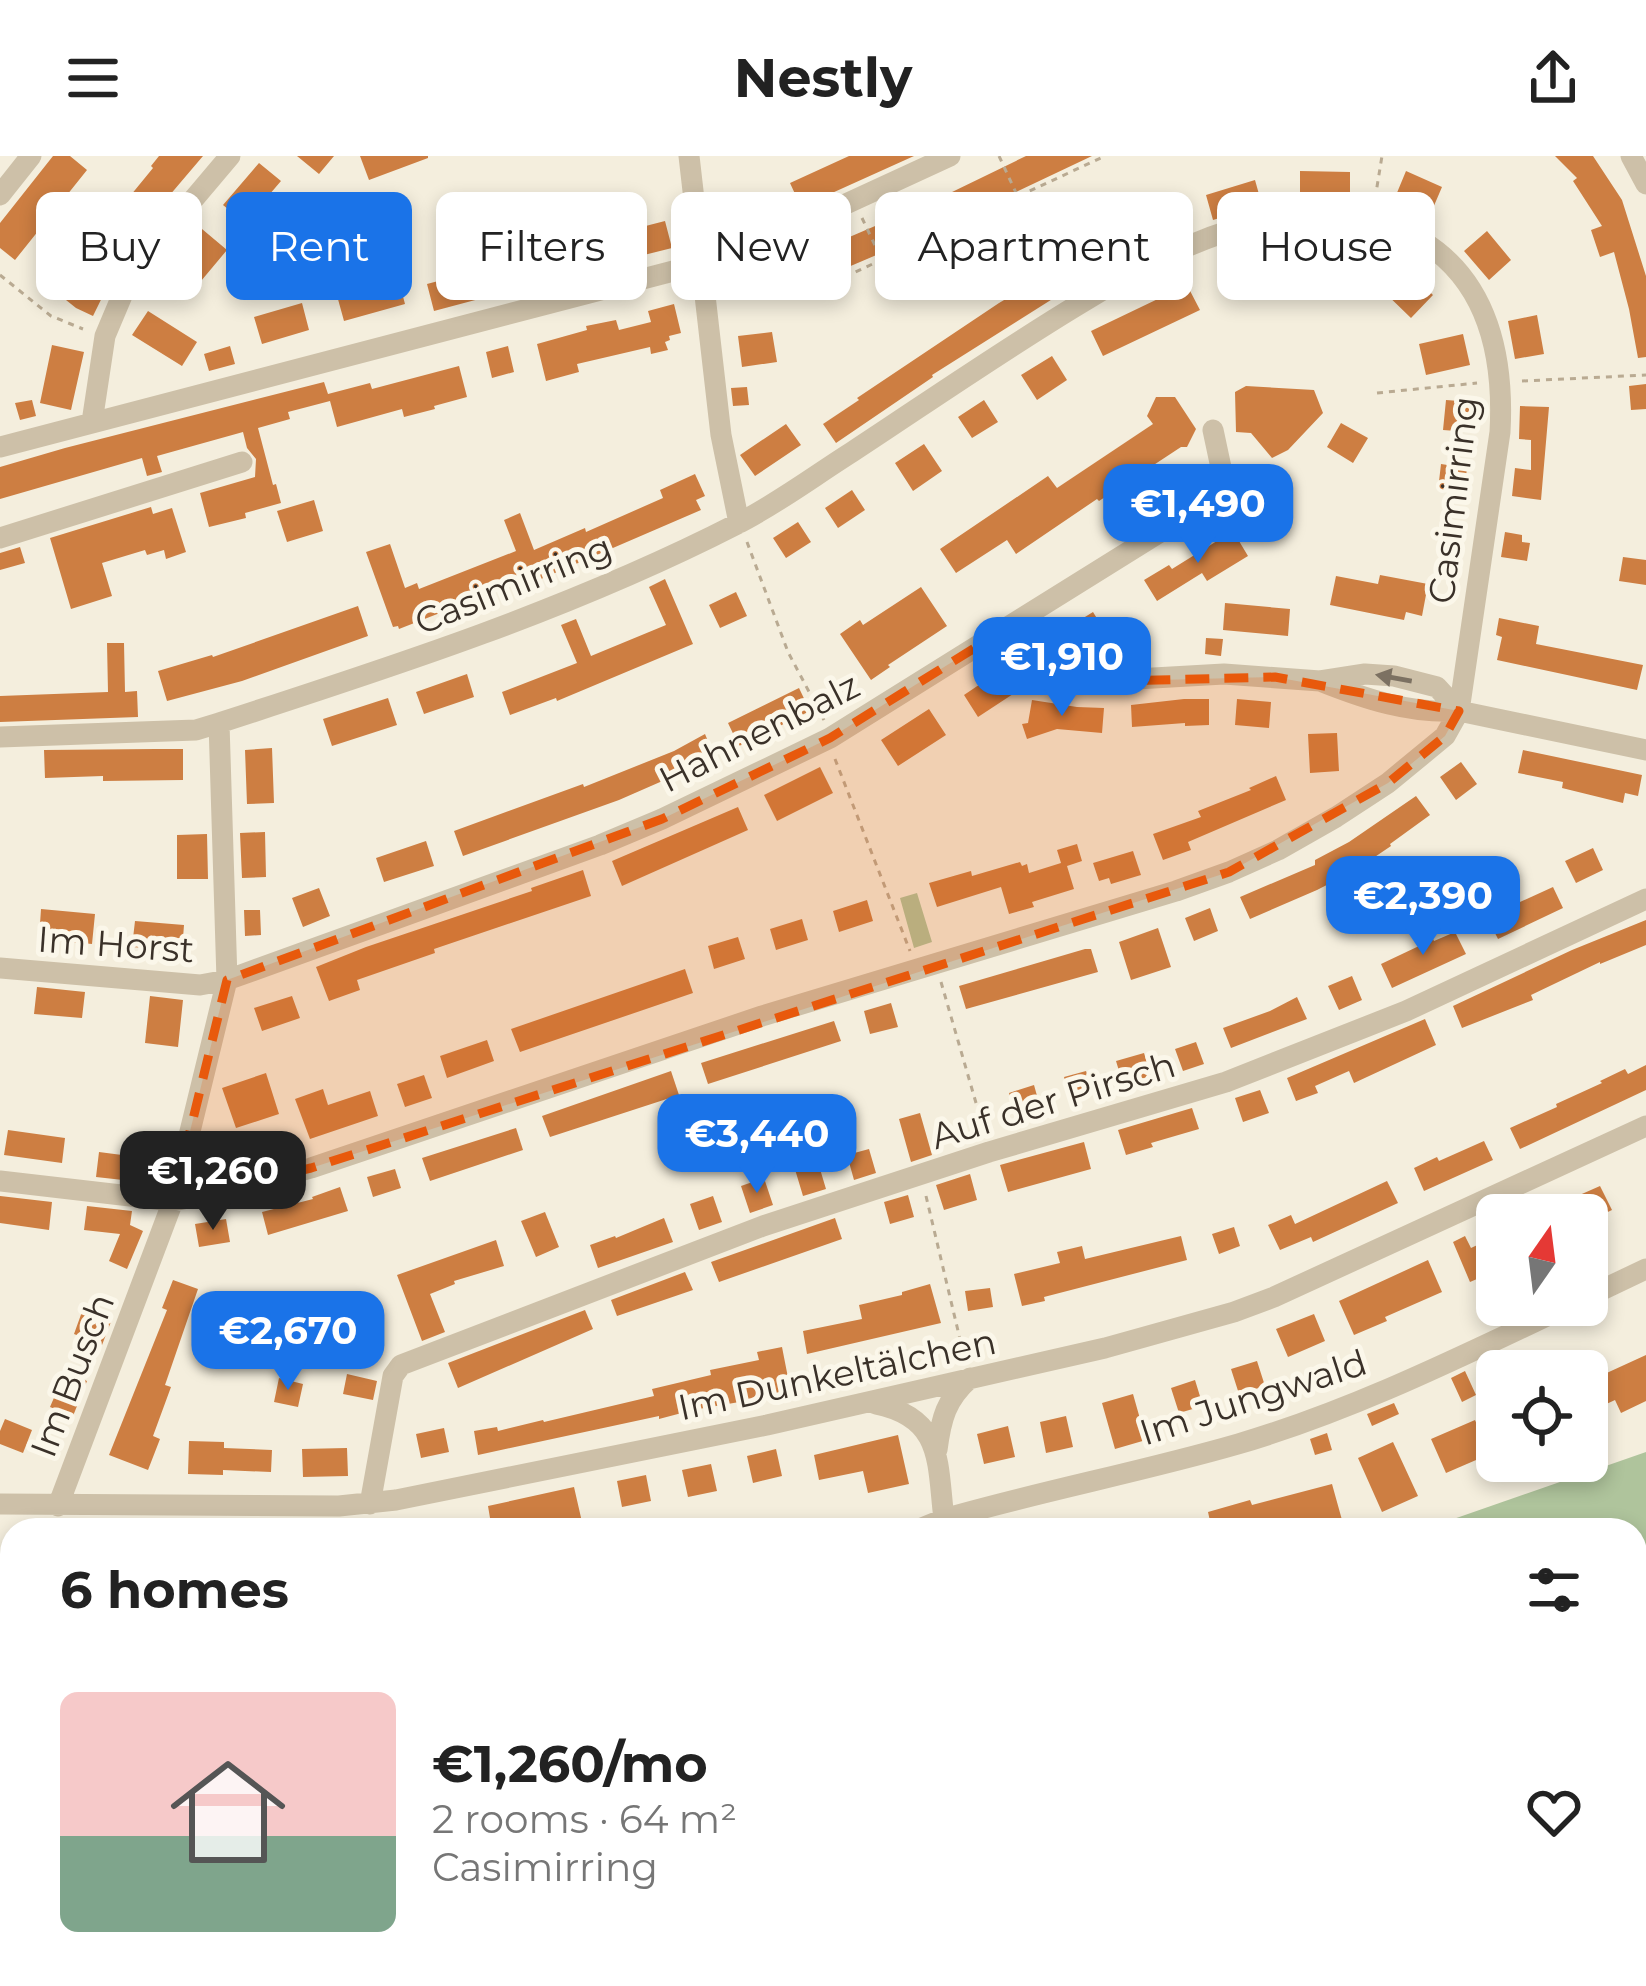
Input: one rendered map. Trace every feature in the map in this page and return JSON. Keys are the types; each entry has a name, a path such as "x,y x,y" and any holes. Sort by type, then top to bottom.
{"street":[{"path":"0,195 32,156"},
{"path":"92,422 105,336 132,272 230,156"},
{"path":"689,156 693,192"},
{"path":"851,201 950,156"},
{"path":"1631,156 1646,184"},
{"name":"Casimirring","path":"0,737 196,730 434,652 548,609 742,529 1040,328 1151,263 1217,237"},
{"name":"Casimirring","path":"0,1181 173,1201 311,1168 721,1029 1229,872 1297,839 1388,783 1445,736 1459,711 1500,432 1501,394 1490,324 1455,268 1435,249"},
{"path":"0,447 671,272"},
{"path":"705,300 724,452 742,529"},
{"name":"Hahnenbalz","path":"227,980 600,845 830,738 1226,491 1213,430"},
{"path":"0,538 242,462"},
{"path":"1018,621 1061,676 1083,682 1224,674 1320,681 1363,699 1429,712 1459,711 1646,750"},
{"path":"173,1201 227,980 219,723"},
{"name":"Auf der Pirsch","path":"370,1504 393,1376 401,1365 763,1226 1226,1082 1406,1011 1646,899"},
{"name":"Im Horst","path":"0,968 200,986 227,980"},
{"name":"Im Dunkeltälchen","path":"0,1504 370,1504 870,1402 968,1371 1105,1348 1234,1312 1646,1126"},
{"name":"Im Busch","path":"58,1506 173,1201"},
{"path":"1608,1287 1646,1269"},
{"name":"Im Jungwald","path":"948,1518 1240,1443 1419,1376 1525,1326"},
{"path":"944,1518 937,1450 943,1411 968,1371"},
{"path":"870,1402 910,1416 937,1450"}],"path":[{"path":"999,156 1016,192"},
{"path":"1027,192 1105,156"},
{"path":"1376,192 1382,156"},
{"path":"854,200 875,247"},
{"path":"0,274 51,316 91,332"},
{"path":"1513,381 1646,375"},
{"path":"1377,393 1478,383"},
{"path":"742,529 788,652 827,725"},
{"path":"834,756 913,958"},
{"path":"940,976 987,1142"},
{"path":"922,1183 968,1371"}],"highlighted area":[{"path":"1018,621 1061,676 1083,682 1275,677 1459,711 1445,736 1388,783 1229,872 311,1168 173,1201 227,980 662,819 830,738"}],"green space":[{"path":"917,893 932,942 914,948 900,898"},
{"path":"1646,1452 1646,1518 1456,1518 1560,1482 1608,1482 1608,1465"}],"building":[{"path":"53,156 70,156 87,170 69,192 36,192 36,234 15,260 0,248 0,223"},
{"path":"159,156 203,156 172,192 133,192"},
{"path":"297,156 334,156 319,174"},
{"path":"360,156 428,156 428,158 369,180"},
{"path":"849,156 914,156 834,192 794,192 790,183"},
{"path":"1026,156 1092,156 1016,192 952,192"},
{"path":"1555,156 1593,156 1622,200 1646,276 1646,357 1638,358 1614,252 1600,257 1591,230 1602,226 1573,181 1577,178"},
{"path":"259,163 281,181 272,192 234,192"},
{"path":"1300,171 1350,172 1350,192 1300,192"},
{"path":"1406,171 1442,187 1435,203 1435,192 1397,192"},
{"path":"1255,180 1258,192 1217,192 1217,219 1213,220 1206,195"},
{"path":"665,221 671,248 647,254 647,226"},
{"path":"875,226 875,256 851,266 851,236"},
{"path":"202,229 226,251 202,280"},
{"path":"1487,231 1511,260 1489,280 1464,251"},
{"path":"436,282 436,300 475,300 434,311 427,284"},
{"path":"1193,297 1200,310 1103,356 1091,331 1156,300"},
{"path":"66,300 101,300 93,316"},
{"path":"338,300 404,300 405,304 344,321"},
{"path":"1051,300 836,443 823,424 999,303"},
{"path":"1392,300 1428,300 1411,318"},
{"path":"302,303 309,330 262,344 254,317"},
{"path":"674,304 681,333 669,336 668,350 651,354 650,347 577,364 579,372 546,381 537,344 616,320 619,330 651,322 648,311"},
{"path":"148,311 197,342 182,366 132,335"},
{"path":"1537,315 1544,354 1515,359 1508,321"},
{"path":"772,332 777,362 742,367 738,336"},
{"path":"1463,334 1470,365 1426,375 1419,344"},
{"path":"52,345 84,352 71,410 40,403"},
{"path":"230,346 235,364 209,371 204,354"},
{"path":"508,346 514,372 492,378 486,352"},
{"path":"1052,356 1067,380 1037,400 1021,375"},
{"path":"459,366 467,397 435,409 404,417 402,409 337,427 330,401 288,412 290,419 258,428 281,503 245,513 246,518 209,527 200,493 255,477 256,459 243,432 157,456 162,472 147,476 142,458 0,499 0,467 65,448 324,382 328,394 370,383 372,389"},
{"path":"1646,384 1646,409 1631,410 1629,386"},
{"path":"1246,386 1314,390 1323,413 1288,450 1272,458 1251,433 1236,432 1235,392"},
{"path":"747,387 749,405 733,406 731,388"},
{"path":"1156,397 1175,397 1196,429 1187,447 1097,499 1016,554 1007,540 956,573 940,549 1048,476 1057,488 1153,424 1147,416"},
{"path":"32,400 36,416 20,420 15,403"},
{"path":"984,400 998,422 972,438 958,417"},
{"path":"1446,400 1473,402 1470,432 1443,430"},
{"path":"1520,406 1549,407 1541,500 1512,496 1515,468 1531,470 1531,440 1519,439"},
{"path":"1341,423 1368,438 1353,463 1327,447"},
{"path":"786,424 801,445 755,476 740,455"},
{"path":"924,444 942,471 913,491 895,463"},
{"path":"1441,464 1467,468 1464,494 1438,490"},
{"path":"695,474 705,496 696,500 701,510 541,579 539,574 399,629 393,627 366,552 390,544 405,588 417,583 419,589 516,551 504,520 520,513 534,550 663,498 660,490"},
{"path":"852,490 865,510 838,528 825,508"},
{"path":"314,500 323,531 287,542 277,511"},
{"path":"151,507 153,514 172,508 186,552 166,559 164,550 147,555 145,550 102,563 112,596 71,609 50,538"},
{"path":"798,522 811,542 786,558 773,538"},
{"path":"1233,531 1248,556 1207,581 1202,573 1157,601 1144,580 1169,565 1172,569"},
{"path":"1505,532 1522,535 1522,542 1530,543 1527,561 1501,557"},
{"path":"20,547 25,563 0,570 0,553"},
{"path":"1623,557 1646,560 1646,585 1619,581"},
{"path":"1380,575 1428,584 1422,616 1406,612 1404,620 1330,605 1336,576 1378,584"},
{"path":"665,579 693,644 557,701 510,715 502,692 577,663 561,625 576,619 591,656 666,625 649,587"},
{"path":"921,587 947,626 871,680 840,634 860,620 863,625"},
{"path":"736,592 747,616 720,628 709,605"},
{"path":"1225,603 1290,609 1288,636 1223,630"},
{"path":"358,606 368,636 242,681 167,701 158,671 213,657"},
{"path":"1093,612 1106,633 1073,654 1059,633"},
{"path":"1499,618 1539,626 1536,644 1643,665 1637,690 1497,660 1502,637 1496,635"},
{"path":"1206,638 1223,639 1221,656 1205,654"},
{"path":"107,643 124,643 125,692 137,691 138,717 0,722 0,696 108,692"},
{"path":"1007,666 1022,688 978,717 964,695"},
{"path":"467,674 474,697 424,714 416,692"},
{"path":"799,688 810,711 739,746 728,723"},
{"path":"388,698 397,725 332,746 323,719"},
{"path":"1209,699 1209,725 1132,727 1131,705"},
{"path":"1237,699 1271,702 1269,728 1235,725"},
{"path":"1032,700 1104,708 1102,733 1057,729 1027,739 1022,724 1028,723"},
{"path":"929,709 946,735 898,766 881,740"},
{"path":"1337,733 1339,771 1310,773 1308,734"},
{"path":"705,734 715,758 619,800 463,856 454,831 584,787"},
{"path":"272,748 274,803 247,804 245,750"},
{"path":"183,749 183,780 45,778 44,750"},
{"path":"1523,750 1642,775 1638,796 1625,793 1623,803 1562,788 1563,782 1518,773"},
{"path":"1461,762 1477,784 1456,800 1440,777"},
{"path":"820,767 833,793 777,821 764,795"},
{"path":"1276,776 1286,800 1188,842 1191,850 1163,860 1153,834 1201,817 1198,811"},
{"path":"1416,796 1430,815 1391,846 1354,871 1250,919 1240,897 1315,865 1315,860"},
{"path":"738,807 748,830 622,886 612,861"},
{"path":"265,832 266,877 242,878 240,833"},
{"path":"207,834 208,879 177,879 177,835"},
{"path":"426,841 434,866 384,882 376,858"},
{"path":"1077,844 1082,861 1067,866 1074,889 1032,902 1034,907 1009,914 1001,887 937,907 929,883 1020,862 1027,864 1029,873 1061,863 1057,850"},
{"path":"1593,848 1603,870 1576,883 1565,861"},
{"path":"1133,851 1141,875 1111,884 1109,878 1099,881 1093,863"},
{"path":"583,870 591,896 434,949 435,953 357,980 360,990 329,1001 316,967"},
{"path":"1553,887 1563,908 1498,939 1487,917"},
{"path":"319,888 330,916 303,927 292,898"},
{"path":"867,900 873,921 839,932 833,911"},
{"path":"1210,908 1218,931 1194,941 1185,918"},
{"path":"41,909 95,914 92,944 39,939"},
{"path":"244,910 260,910 261,935 245,936"},
{"path":"802,919 808,940 776,950 770,929"},
{"path":"1646,920 1646,945 1531,995 1533,1000 1462,1028 1453,1006"},
{"path":"135,921 184,925 182,951 132,947"},
{"path":"1158,928 1171,967 1131,980 1119,942"},
{"path":"1429,931 1434,941 1455,932 1466,954 1392,988 1381,964 1419,946 1415,938"},
{"path":"738,937 745,959 714,969 708,946"},
{"path":"1091,949 1098,972 966,1009 959,986"},
{"path":"685,969 693,993 520,1052 511,1029"},
{"path":"1352,976 1362,1000 1339,1010 1328,986"},
{"path":"37,987 85,992 82,1018 34,1014"},
{"path":"150,996 183,1000 178,1047 145,1043"},
{"path":"292,996 300,1018 262,1031 254,1008"},
{"path":"1297,997 1307,1019 1231,1048 1223,1028"},
{"path":"891,1003 898,1027 870,1034 864,1011"},
{"path":"1425,1019 1436,1045 1354,1083 1349,1071 1315,1086 1318,1093 1296,1101 1287,1078"},
{"path":"834,1021 841,1041 708,1084 701,1063"},
{"path":"487,1040 494,1061 447,1078 440,1056"},
{"path":"1196,1042 1204,1064 1183,1071 1175,1049"},
{"path":"1144,1053 1151,1076 1123,1084 1116,1061"},
{"path":"1646,1065 1646,1090 1520,1149 1510,1128 1625,1069 1628,1074"},
{"path":"671,1071 679,1095 550,1137 542,1116"},
{"path":"1086,1071 1093,1093 1071,1100 1064,1077"},
{"path":"266,1073 279,1114 236,1128 222,1088"},
{"path":"424,1075 432,1098 405,1107 397,1084"},
{"path":"1034,1085 1041,1110 1016,1117 1009,1093"},
{"path":"323,1089 328,1105 370,1091 378,1116 310,1139 295,1099"},
{"path":"1260,1090 1269,1113 1243,1122 1235,1098"},
{"path":"1192,1108 1199,1129 1126,1155 1118,1130"},
{"path":"920,1113 932,1155 911,1162 899,1119"},
{"path":"516,1128 523,1150 430,1181 422,1158"},
{"path":"8,1130 65,1138 62,1163 4,1155"},
{"path":"1484,1141 1493,1160 1424,1191 1414,1168"},
{"path":"1084,1142 1091,1169 1008,1192 1000,1165"},
{"path":"814,1149 826,1189 803,1196 791,1156"},
{"path":"869,1149 876,1173 854,1180 847,1155"},
{"path":"99,1152 145,1158 141,1182 96,1177"},
{"path":"395,1169 401,1188 373,1197 367,1177"},
{"path":"970,1174 977,1200 944,1210 936,1185"},
{"path":"764,1178 773,1205 750,1213 741,1186"},
{"path":"1387,1181 1398,1203 1313,1242 1311,1237 1280,1250 1268,1225 1291,1215 1295,1224"},
{"path":"340,1187 348,1211 268,1235 262,1212"},
{"path":"908,1195 914,1217 890,1224 884,1202"},
{"path":"0,1196 52,1202 49,1230 0,1223"},
{"path":"713,1196 722,1222 699,1230 690,1204"},
{"path":"87,1206 132,1211 130,1225 143,1231 127,1269 109,1261 120,1234 84,1230"},
{"path":"545,1212 559,1247 536,1257 521,1221"},
{"path":"664,1218 673,1242 598,1268 590,1245"},
{"path":"835,1218 842,1239 719,1282 711,1262"},
{"path":"226,1219 230,1242 199,1247 195,1224"},
{"path":"1234,1227 1240,1246 1219,1254 1212,1234"},
{"path":"1181,1236 1187,1260 1022,1306 1014,1274 1060,1263 1057,1252 1082,1246 1085,1259"},
{"path":"1465,1236 1471,1248 1476,1246 1476,1279 1470,1282 1453,1242"},
{"path":"496,1240 504,1266 454,1281 430,1294 445,1332 422,1341 397,1275"},
{"path":"1428,1260 1442,1292 1354,1335 1339,1301"},
{"path":"685,1272 693,1290 617,1316 611,1300"},
{"path":"173,1280 198,1289 165,1385 171,1387 153,1436 160,1439 148,1470 109,1455 167,1310 162,1308"},
{"path":"930,1284 941,1323 807,1354 803,1331 862,1319 859,1305"},
{"path":"990,1288 993,1307 968,1311 965,1291"},
{"path":"338,1297 359,1320 336,1342 314,1318"},
{"path":"83,1309 112,1319 102,1345 74,1334"},
{"path":"585,1310 593,1329 458,1388 448,1363"},
{"path":"1314,1314 1325,1341 1288,1357 1276,1329"},
{"path":"782,1347 791,1393 478,1455 474,1431 497,1427 498,1431 654,1396 652,1389 759,1360 757,1352"},
{"path":"1646,1355 1646,1401 1621,1413 1615,1400 1608,1403 1608,1372"},
{"path":"1257,1361 1265,1386 1239,1394 1231,1369"},
{"path":"1465,1371 1476,1395 1462,1402 1451,1378"},
{"path":"65,1372 87,1381 73,1416 50,1407"},
{"path":"347,1374 377,1381 373,1400 343,1394"},
{"path":"279,1378 303,1384 298,1407 274,1402"},
{"path":"1195,1380 1203,1406 1179,1413 1171,1388"},
{"path":"1133,1394 1146,1440 1115,1449 1102,1403"},
{"path":"1394,1403 1399,1414 1372,1426 1367,1414"},
{"path":"1066,1416 1073,1447 1046,1453 1040,1422"},
{"path":"5,1419 32,1430 23,1453 0,1444"},
{"path":"1475,1420 1476,1460 1446,1473 1431,1439"},
{"path":"1008,1426 1015,1457 984,1464 977,1434"},
{"path":"444,1428 449,1452 421,1458 416,1434"},
{"path":"1327,1433 1332,1450 1315,1455 1310,1439"},
{"path":"898,1435 909,1484 868,1493 863,1471 819,1480 814,1455"},
{"path":"189,1441 272,1450 271,1472 188,1474"},
{"path":"1393,1442 1418,1496 1382,1512 1358,1458"},
{"path":"347,1448 348,1476 303,1477 302,1449"},
{"path":"776,1449 782,1476 753,1483 747,1456"},
{"path":"711,1464 717,1491 688,1497 682,1470"},
{"path":"646,1475 651,1501 622,1507 617,1481"},
{"path":"1332,1484 1341,1518 1209,1518 1208,1512 1250,1500 1252,1505"},
{"path":"574,1487 581,1518 490,1518 488,1506"}]}
